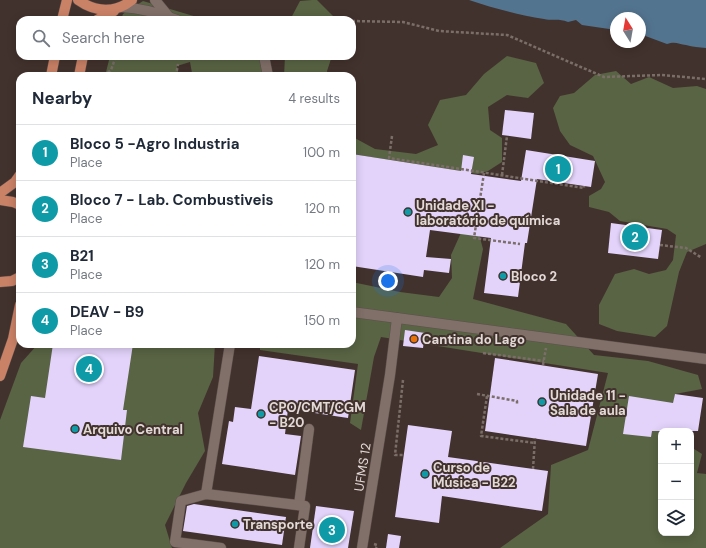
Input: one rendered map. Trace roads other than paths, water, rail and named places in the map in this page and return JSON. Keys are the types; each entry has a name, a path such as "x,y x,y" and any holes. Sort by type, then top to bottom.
{"main road":[{"path":"63,16 66,0"},
{"path":"78,0 86,6 97,10 109,10 121,7"},
{"path":"104,16 132,0"},
{"path":"52,72 54,60"},
{"path":"80,72 82,60"},
{"path":"0,193 16,181"},
{"path":"0,200 16,203"},
{"path":"0,282 12,281 16,279"},
{"path":"0,376 13,339 16,324"}],"lane":[{"path":"155,0 171,16"},
{"path":"121,7 132,8 165,16"},
{"path":"265,60 267,72"},
{"path":"356,313 706,359"},
{"name":"UFMS 12","path":"362,548 390,375 397,318"},
{"path":"206,494 229,348"},
{"path":"299,505 309,429"},
{"path":"221,548 175,542 181,501 206,494 304,506 299,548"}],"water":[{"path":"469,0 706,0 706,48 675,43 667,44 646,36 646,12 610,12 610,29 582,25 576,20 568,22 561,20 547,20"}],"place":[{"name":"Bloco 5 -Agro Industria","path":"558,169"},
{"name":"Unidade XI - laboratório de química","path":"408,212"},
{"name":"Bloco 7 - Lab. Combustiveis","path":"635,237"},
{"name":"Bloco 2","path":"503,276"},
{"name":"Cantina do Lago","path":"414,339"},
{"name":"DEAV - B9","path":"89,369"},
{"name":"Unidade 11 - Sala de aula","path":"542,402"},
{"name":"CPO/CMT/CGM - B20","path":"261,414"},
{"name":"Arquivo Central","path":"75,429"},
{"name":"Curso de Música - B22","path":"425,474"},
{"name":"Transporte","path":"235,524"},
{"name":"B21","path":"332,530"}]}
